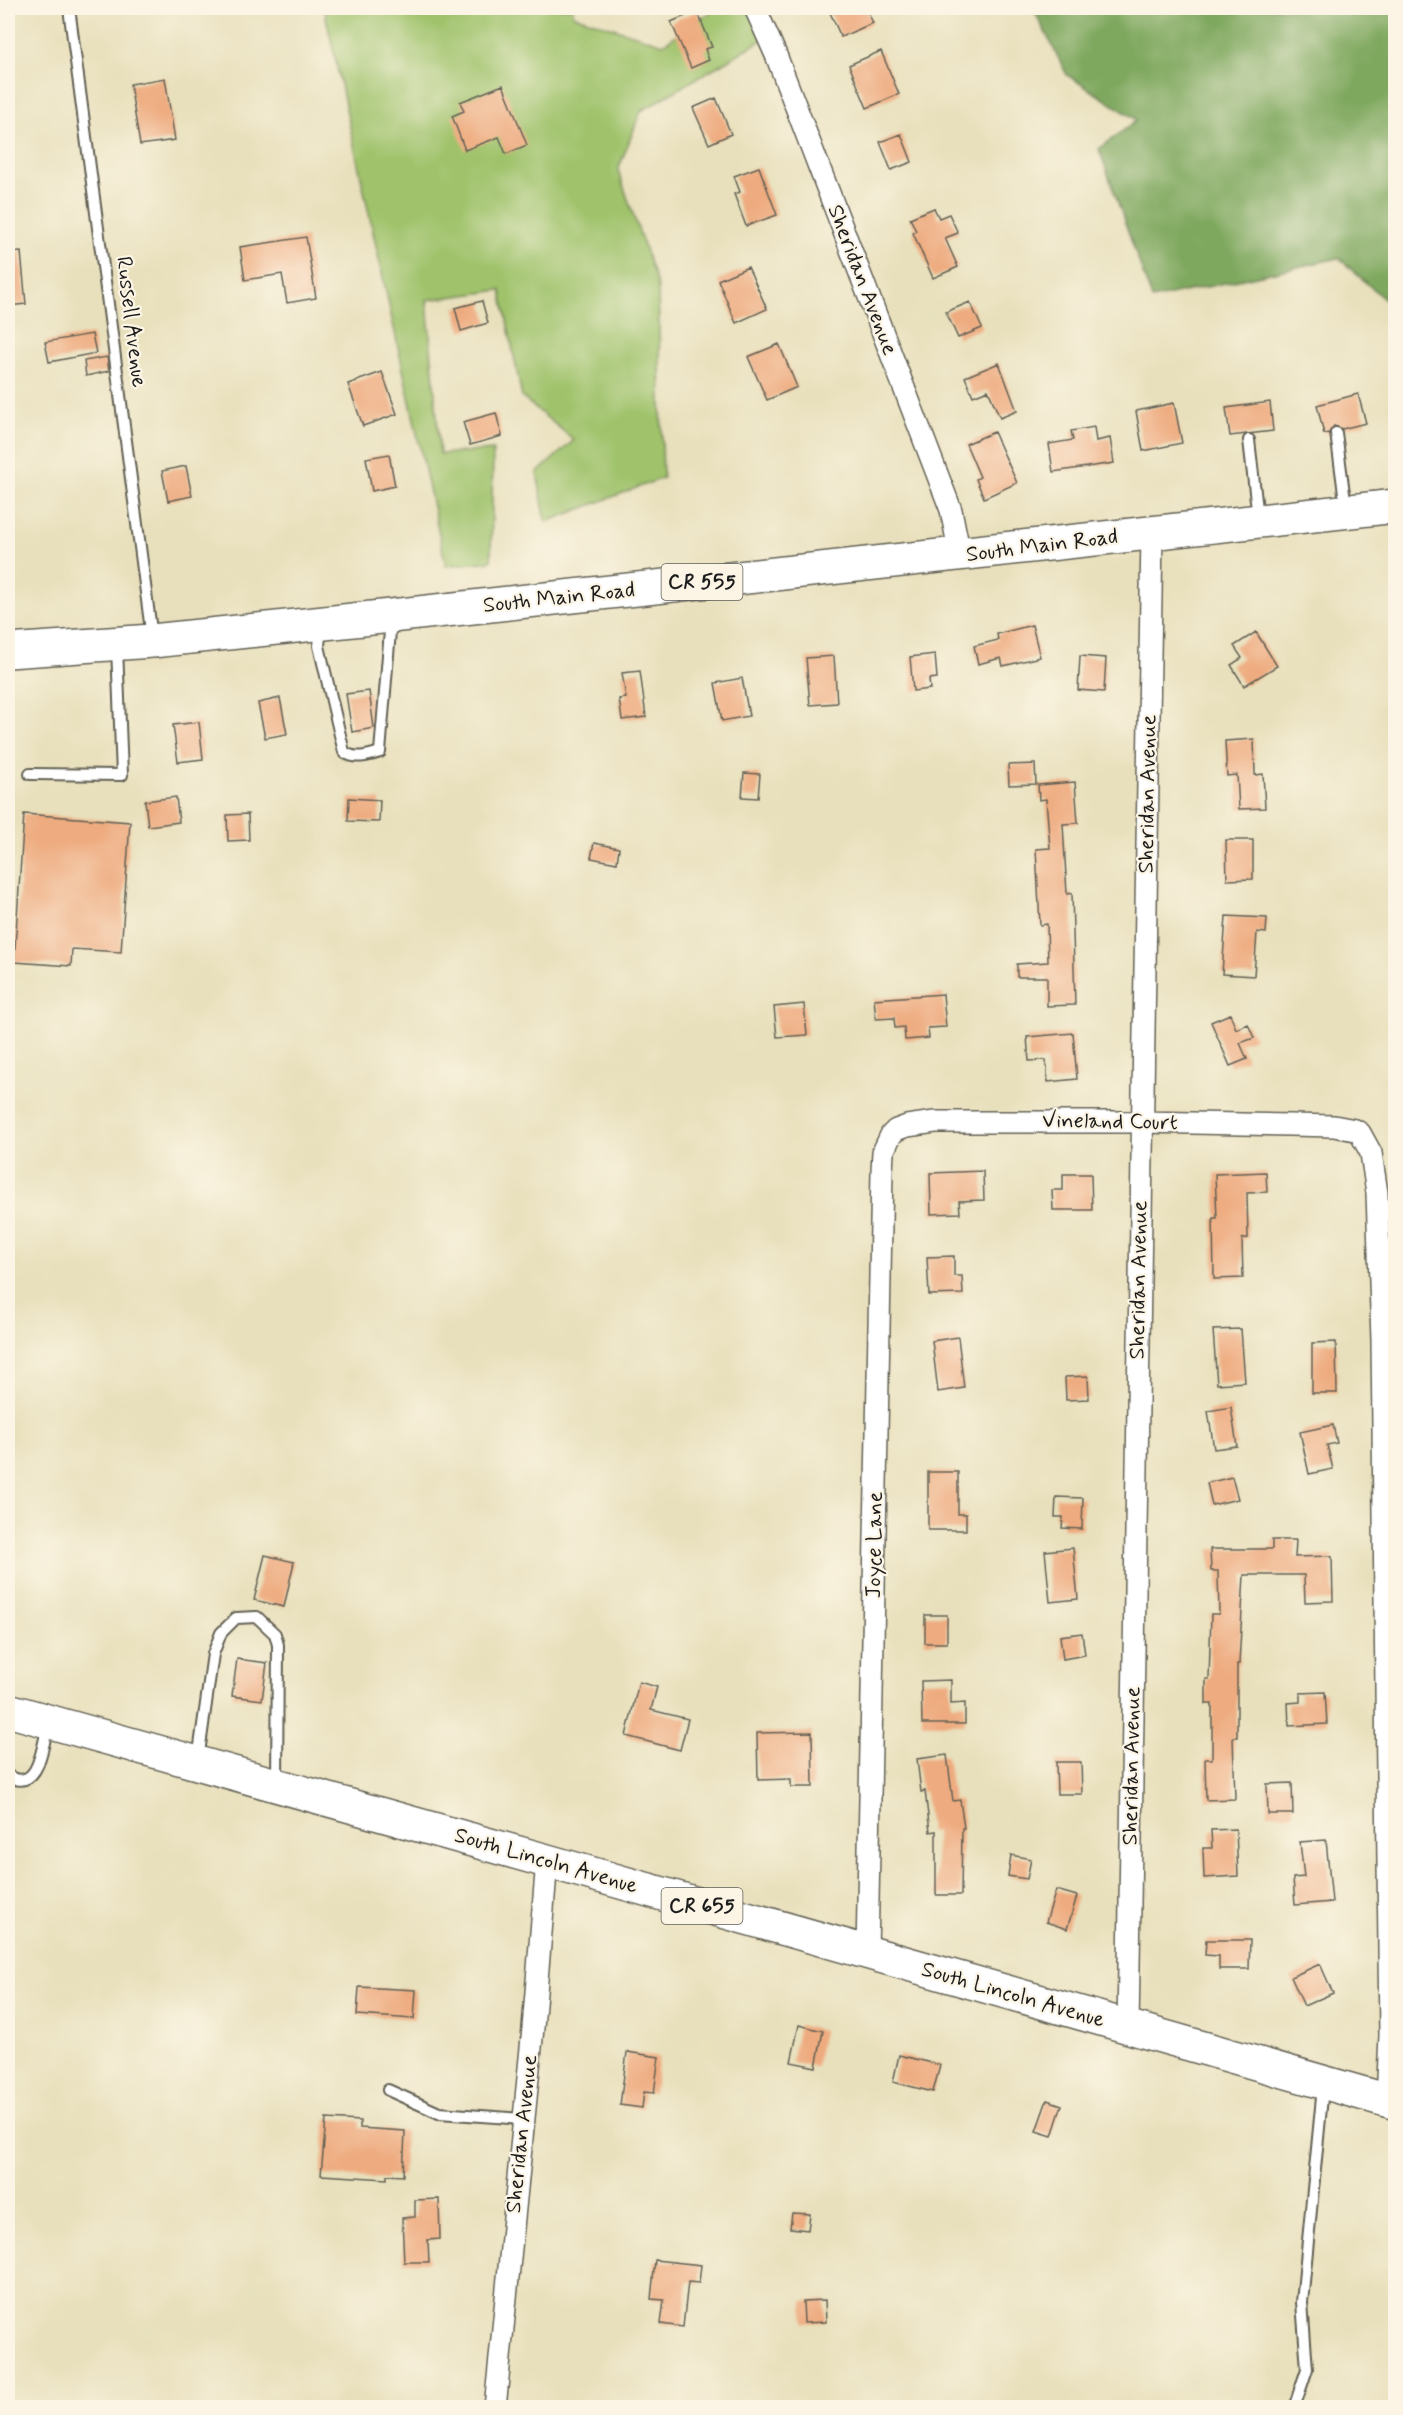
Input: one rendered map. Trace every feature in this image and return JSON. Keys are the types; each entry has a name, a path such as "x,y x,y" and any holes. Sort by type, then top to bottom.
{"main road":[{"name":"South Main Road","path":"8,651 152,641 1395,506"},
{"name":"South Lincoln Avenue","path":"10,1714 50,1721 1391,2102"}],"street":[{"name":"Sheridan Avenue","path":"755,8 772,46 951,510 960,555"},
{"name":"Sheridan Avenue","path":"1128,2028 1152,533"},
{"name":"Vineland Court","path":"890,1137 896,1130 907,1126 935,1122 1142,1122 1334,1126 1355,1130 1368,1144 1377,1193 1382,1340 1391,2102"},
{"name":"Joyce Lane","path":"867,1954 882,1171 883,1152 890,1137"},
{"name":"Sheridan Avenue","path":"495,2408 533,2028 547,1861"}],"lane":[{"name":"Russell Avenue","path":"69,8 152,641"},
{"path":"1336,433 1346,512"},
{"path":"1249,440 1258,521"},
{"path":"322,623 319,646 344,752 350,757 365,757 380,752 391,616"},
{"path":"30,774 122,775 116,644"},
{"path":"197,1763 213,1654 221,1633 236,1618 257,1617 275,1634 278,1645 277,1786"},
{"path":"8,1776 16,1781 25,1781 33,1775 50,1721"},
{"path":"1293,2408 1307,2369 1302,2302 1324,2083"},
{"path":"388,2090 438,2113 523,2119"}],"green space":[{"path":"324,8 573,8 573,15 663,44 717,8 758,8 769,36 641,111 618,170 658,287 663,478 546,522 537,473 574,440 522,397 501,290 427,300 440,454 493,450 491,561 446,566"},
{"path":"1033,8 1395,8 1395,309 1339,258 1152,299 1099,149 1137,120 1067,75"}],"building":[{"path":"828,8 866,8 873,23 841,37"},
{"path":"697,11 712,47 705,49 709,60 691,68 671,22"},
{"path":"881,51 899,94 867,108 849,65"},
{"path":"165,78 175,140 140,145 130,84"},
{"path":"503,85 527,145 506,154 499,137 465,150 452,116 464,111 460,102"},
{"path":"716,98 731,134 709,144 693,108"},
{"path":"901,134 912,162 891,170 880,142"},
{"path":"759,167 777,215 746,226 734,194 740,192 734,176"},
{"path":"934,208 939,218 949,214 958,233 945,238 958,267 933,278 913,233 916,231 910,218"},
{"path":"306,237 316,298 287,303 282,274 245,280 240,247"},
{"path":"21,252 26,304 8,306 8,253"},
{"path":"748,267 767,309 736,323 718,280"},
{"path":"482,301 488,323 461,331 455,308"},
{"path":"970,302 982,328 958,338 946,312"},
{"path":"92,334 96,353 49,362 45,342"},
{"path":"779,344 797,387 767,400 748,357"},
{"path":"107,357 109,371 86,376 84,361"},
{"path":"999,363 1017,411 1000,418 988,390 973,396 965,377"},
{"path":"382,372 397,414 363,426 348,384"},
{"path":"1358,394 1366,423 1342,429 1334,426 1329,433 1324,434 1317,405"},
{"path":"1270,402 1273,431 1230,436 1226,408"},
{"path":"1174,403 1182,443 1143,451 1136,411"},
{"path":"496,413 502,436 470,445 463,422"},
{"path":"1094,427 1096,441 1110,438 1114,463 1053,472 1049,444 1073,440 1071,431"},
{"path":"994,432 1017,483 984,498 976,479 980,477 966,444"},
{"path":"389,454 395,486 372,491 366,458"},
{"path":"186,466 192,496 168,501 162,471"},
{"path":"1032,625 1040,657 1003,666 1001,658 978,664 974,646 998,640 997,634"},
{"path":"1256,632 1277,666 1244,686 1231,665 1242,658 1234,646"},
{"path":"935,654 937,678 929,679 930,689 913,691 910,657"},
{"path":"834,656 837,703 810,705 806,658"},
{"path":"1080,656 1106,658 1104,692 1078,690"},
{"path":"640,671 646,717 622,720 619,699 626,698 622,673"},
{"path":"742,678 749,716 722,721 715,683"},
{"path":"369,691 374,728 352,732 346,694"},
{"path":"280,698 287,734 265,738 258,703"},
{"path":"199,722 203,759 178,762 173,725"},
{"path":"1254,739 1255,775 1263,774 1265,808 1239,809 1237,775 1227,776 1225,741"},
{"path":"1035,764 1036,784 1009,785 1008,765"},
{"path":"744,773 760,774 758,798 742,797"},
{"path":"1075,782 1078,823 1063,824 1067,894 1072,893 1075,1005 1047,1006 1047,977 1017,977 1017,964 1048,962 1047,924 1040,925 1036,849 1050,848 1046,799 1039,800 1038,785"},
{"path":"176,797 179,822 148,826 145,801"},
{"path":"349,798 380,800 379,822 348,821"},
{"path":"24,814 130,822 121,952 72,949 71,966 14,962"},
{"path":"248,814 249,840 228,841 227,815"},
{"path":"1226,840 1253,840 1253,879 1227,880"},
{"path":"594,843 619,848 617,863 591,858"},
{"path":"1226,916 1267,918 1266,933 1257,932 1254,976 1222,974"},
{"path":"943,994 946,1027 928,1028 929,1038 905,1040 904,1027 895,1028 894,1018 876,1019 874,999"},
{"path":"804,1004 807,1035 777,1037 774,1007"},
{"path":"1230,1014 1236,1029 1248,1024 1254,1038 1240,1043 1247,1059 1230,1066 1211,1022"},
{"path":"1073,1033 1077,1079 1048,1082 1046,1060 1029,1061 1027,1037"},
{"path":"983,1171 984,1200 959,1201 960,1213 931,1214 930,1173"},
{"path":"1266,1172 1267,1192 1247,1193 1248,1238 1242,1239 1243,1278 1214,1279 1213,1218 1217,1218 1215,1174"},
{"path":"1063,1174 1091,1174 1092,1210 1053,1210 1052,1190 1063,1190"},
{"path":"954,1256 954,1276 962,1276 963,1294 929,1295 927,1257"},
{"path":"1241,1329 1245,1382 1217,1384 1213,1330"},
{"path":"958,1337 964,1388 938,1392 932,1341"},
{"path":"1336,1342 1337,1393 1312,1393 1312,1343"},
{"path":"1088,1376 1089,1399 1066,1400 1065,1377"},
{"path":"1231,1407 1237,1446 1214,1449 1208,1411"},
{"path":"1333,1425 1337,1443 1327,1445 1333,1469 1309,1474 1300,1432"},
{"path":"928,1472 958,1472 958,1514 966,1514 966,1530 928,1530"},
{"path":"1232,1477 1238,1499 1212,1505 1207,1483"},
{"path":"1056,1497 1083,1498 1082,1529 1062,1528 1063,1517 1055,1517"},
{"path":"1272,1540 1296,1540 1295,1557 1332,1556 1333,1601 1305,1602 1304,1575 1244,1575 1239,1664 1237,1664 1237,1737 1233,1737 1235,1799 1206,1800 1205,1759 1212,1759 1212,1704 1206,1704 1206,1679 1209,1679 1211,1614 1219,1614 1218,1571 1211,1571 1210,1549 1272,1549"},
{"path":"1073,1548 1078,1599 1050,1602 1045,1551"},
{"path":"265,1555 294,1562 284,1607 254,1600"},
{"path":"925,1615 947,1615 947,1643 925,1643"},
{"path":"1082,1633 1085,1655 1063,1659 1060,1636"},
{"path":"237,1659 267,1663 262,1700 232,1696"},
{"path":"951,1680 951,1704 965,1703 965,1724 922,1724 921,1681"},
{"path":"639,1682 657,1687 651,1710 688,1719 680,1750 626,1736"},
{"path":"1325,1692 1327,1724 1289,1726 1288,1703 1300,1702 1300,1693"},
{"path":"812,1732 813,1787 791,1787 791,1779 758,1780 757,1733"},
{"path":"947,1755 953,1801 960,1800 964,1828 962,1828 961,1895 936,1895 936,1831 930,1832 925,1791 921,1792 917,1759"},
{"path":"1056,1762 1081,1762 1082,1794 1057,1794"},
{"path":"1292,1783 1293,1814 1268,1814 1267,1784"},
{"path":"1236,1829 1238,1876 1204,1878 1203,1848 1212,1848 1211,1830"},
{"path":"1326,1840 1332,1902 1295,1905 1293,1878 1304,1877 1300,1842"},
{"path":"1011,1855 1031,1859 1027,1879 1008,1876"},
{"path":"1056,1890 1077,1896 1067,1929 1046,1922"},
{"path":"1206,1940 1250,1940 1249,1969 1219,1969 1219,1956 1205,1955"},
{"path":"1320,1964 1333,1993 1304,2006 1291,1977"},
{"path":"359,1987 416,1990 414,2019 357,2015"},
{"path":"799,2025 823,2031 816,2067 791,2062"},
{"path":"627,2052 659,2057 654,2093 644,2092 642,2108 620,2105"},
{"path":"899,2055 940,2065 933,2092 893,2082"},
{"path":"1047,2100 1062,2105 1052,2136 1036,2131"},
{"path":"326,2119 360,2121 360,2128 405,2131 403,2176 387,2175 387,2179 321,2175"},
{"path":"439,2199 440,2239 428,2240 429,2262 404,2262 402,2218 415,2217 415,2200"},
{"path":"792,2213 810,2214 808,2230 790,2228"},
{"path":"655,2260 701,2265 699,2283 688,2282 683,2327 661,2324 664,2300 651,2299"},
{"path":"825,2300 826,2322 804,2323 803,2301"}]}
